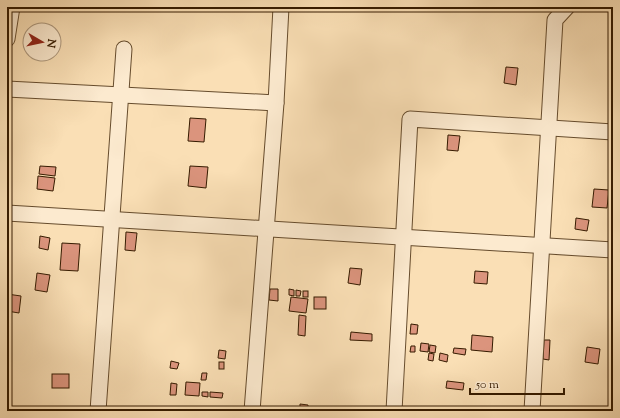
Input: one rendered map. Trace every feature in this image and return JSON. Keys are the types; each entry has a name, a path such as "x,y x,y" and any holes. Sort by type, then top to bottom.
{"street":[{"path":"7,39 12,7"},
{"path":"252,411 276,103 281,7"},
{"path":"532,411 555,20 567,7"},
{"path":"98,411 124,49"},
{"path":"7,89 276,103"},
{"path":"394,411 410,120 613,132"},
{"path":"7,213 613,250"}],"building":[{"path":"506,67 518,68 516,85 504,83"},
{"path":"190,118 206,119 204,142 188,141"},
{"path":"448,135 460,136 458,151 447,150"},
{"path":"40,166 56,167 55,176 39,174"},
{"path":"190,166 208,167 206,188 188,186"},
{"path":"38,176 55,178 53,191 37,189"},
{"path":"594,189 609,190 607,208 592,207"},
{"path":"576,218 589,220 587,231 575,229"},
{"path":"126,232 137,233 135,251 125,250"},
{"path":"40,236 50,238 48,250 39,248"},
{"path":"62,243 80,244 78,271 60,270"},
{"path":"350,268 362,269 360,285 348,283"},
{"path":"475,271 488,272 487,284 474,283"},
{"path":"37,273 50,275 47,292 35,290"},
{"path":"270,289 278,289 278,301 269,300"},
{"path":"289,289 294,290 294,296 289,295"},
{"path":"296,290 301,291 300,296 296,296"},
{"path":"303,291 308,291 308,297 303,297"},
{"path":"7,294 21,296 19,313 7,311"},
{"path":"291,297 308,299 306,313 289,311"},
{"path":"314,297 326,297 326,309 314,309"},
{"path":"299,315 306,316 305,336 298,335"},
{"path":"411,324 418,325 417,334 410,334"},
{"path":"351,332 372,334 372,341 350,340"},
{"path":"472,335 493,337 492,352 471,350"},
{"path":"544,340 550,340 549,360 543,359"},
{"path":"421,343 429,344 428,352 420,351"},
{"path":"430,345 436,346 435,353 429,352"},
{"path":"411,346 415,346 415,352 410,352"},
{"path":"587,347 600,349 598,364 585,362"},
{"path":"454,348 466,349 465,355 453,353"},
{"path":"219,350 226,351 225,359 218,358"},
{"path":"429,353 434,354 433,361 428,360"},
{"path":"440,353 448,355 447,362 439,360"},
{"path":"171,361 179,363 177,369 170,368"},
{"path":"219,362 224,362 224,369 219,369"},
{"path":"202,373 207,373 206,380 201,380"},
{"path":"52,374 69,374 69,388 52,388"},
{"path":"447,381 464,383 463,390 446,388"},
{"path":"186,382 200,383 199,396 185,395"},
{"path":"171,383 177,384 176,395 170,395"},
{"path":"202,392 208,392 208,397 202,396"},
{"path":"210,392 223,393 222,398 210,397"},
{"path":"300,404 308,405 308,410 300,410"}]}
